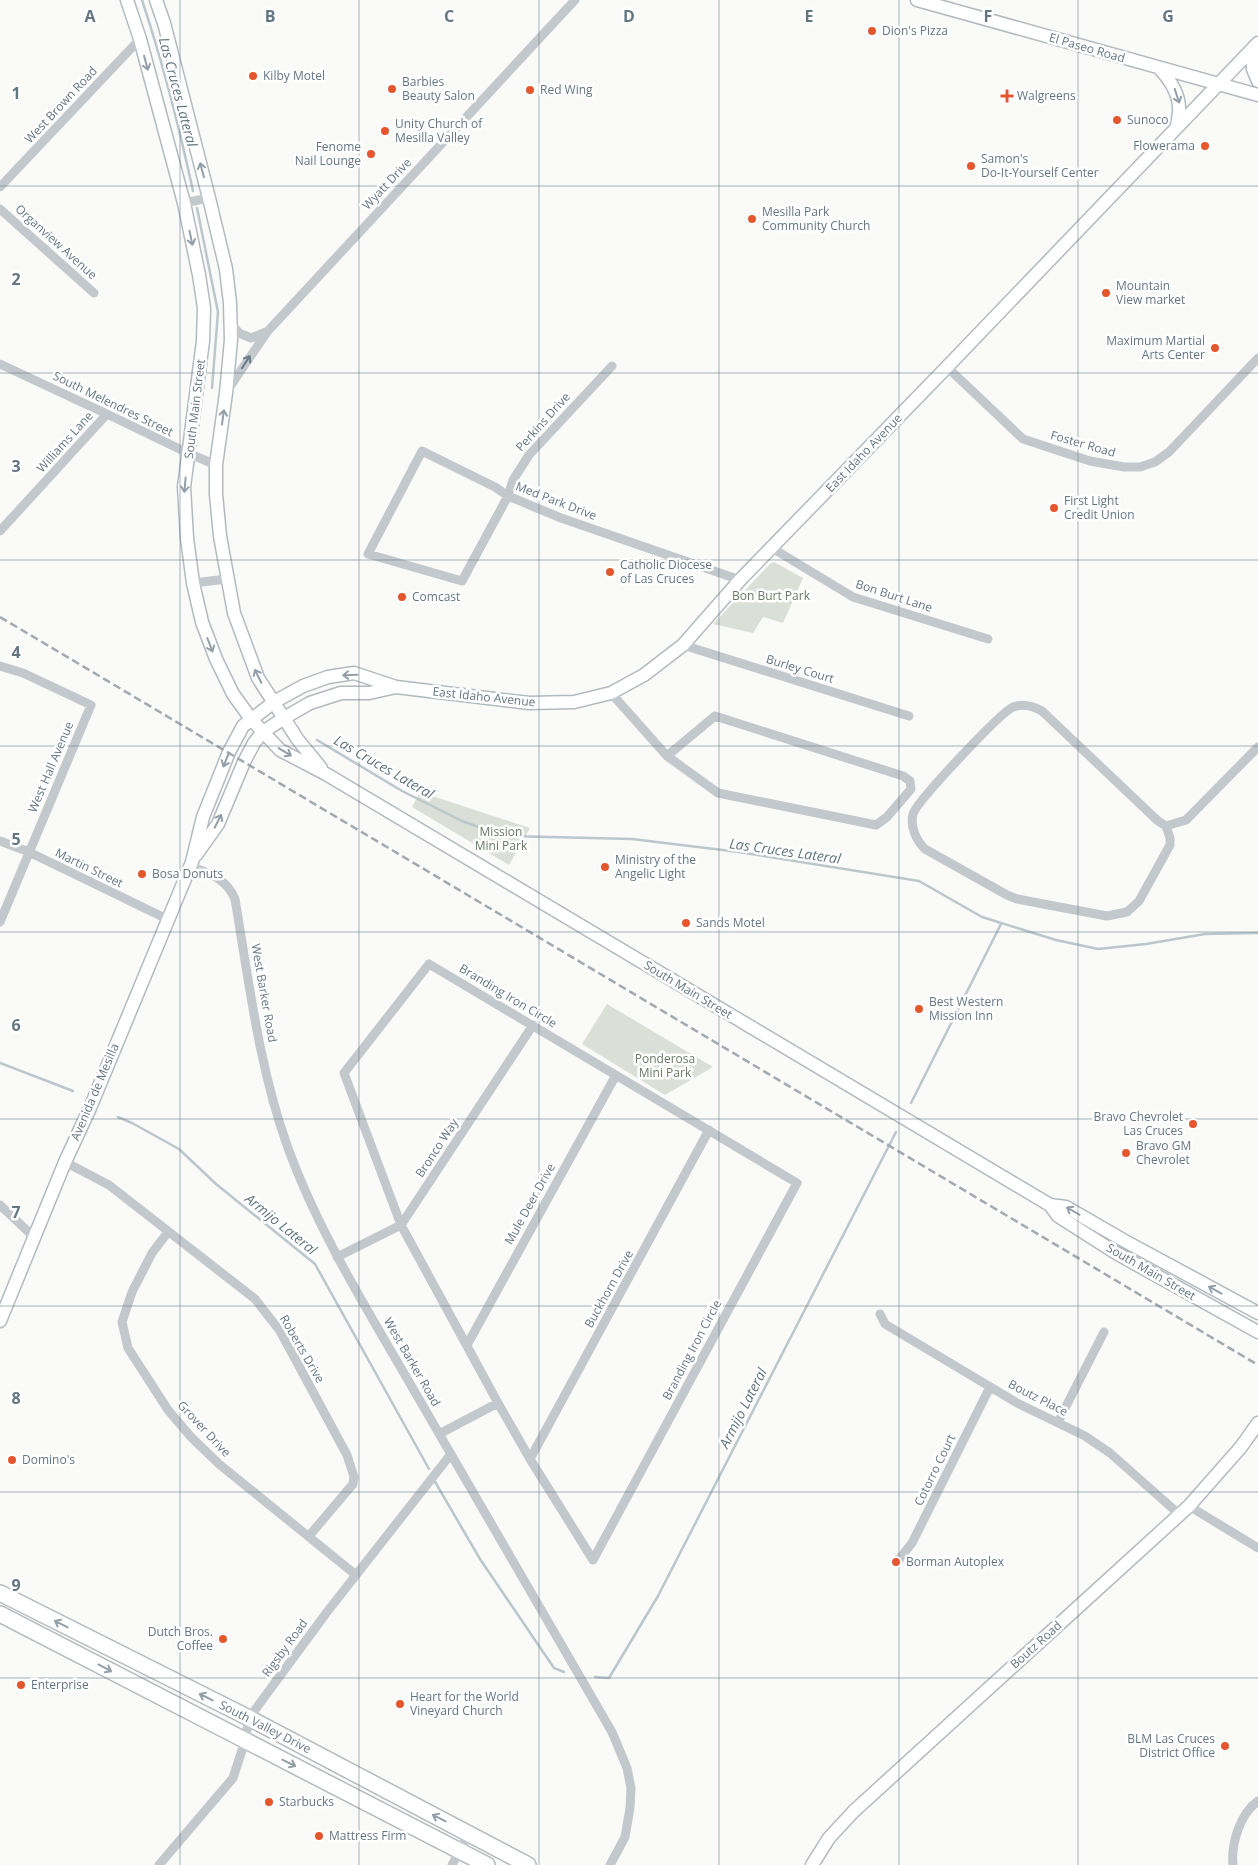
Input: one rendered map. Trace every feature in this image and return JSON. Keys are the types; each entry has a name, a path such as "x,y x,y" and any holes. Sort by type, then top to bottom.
{"main road":[{"name":"South Main Street","path":"127,0 140,39 184,203 204,308 203,341 190,454 184,487 187,538 193,583 202,622 216,659 233,694 263,732 280,750 326,774 1050,1206 1058,1216 1116,1253 1258,1332"},
{"name":"South Main Street","path":"156,0 164,23 226,269 230,302 231,340 216,465 216,494 220,536 234,613 258,678 298,740 326,774"},
{"name":"El Paseo Road","path":"916,0 933,2 1160,69 1258,95"},
{"path":"1255,46 1253,69 1258,81"},
{"name":"East Idaho Avenue","path":"274,702 303,686 328,677 354,673 396,687 529,703 574,702 611,693 644,675 683,646 740,580 947,368 1255,46"},
{"path":"1160,69 1173,86 1178,98 1179,114 1177,127"},
{"name":"East Idaho Avenue","path":"284,718 310,703 341,693 369,693 396,687"},
{"name":"Avenida de Mesilla","path":"0,1321 191,864 203,817 229,752 240,731 274,702"},
{"name":"Avenida de Mesilla","path":"191,864 218,824 254,743 263,732 284,718"},
{"name":"South Main Street","path":"1050,1206 1066,1207 1258,1313"},
{"name":"Boutz Road","path":"812,1865 829,1838 854,1811 1184,1511 1241,1447 1258,1423"},
{"name":"South Valley Drive","path":"0,1592 250,1718 528,1865"},
{"name":"South Valley Drive","path":"0,1614 487,1865"}],"street":[{"name":"Wyatt Drive","path":"226,393 267,332 576,0"},
{"name":"West Brown Road","path":"0,187 140,39"},
{"path":"184,203 209,198"},
{"name":"Organview Avenue","path":"0,209 94,293"},
{"path":"231,323 239,333 251,338 267,332"},
{"name":"Foster Road","path":"947,368 1023,439 1090,460 1111,465 1140,467 1155,462 1169,452 1258,358"},
{"name":"Perkins Drive","path":"462,581 508,496 513,480 529,455 612,366"},
{"name":"South Melendres Street","path":"1,367 216,465"},
{"name":"Williams Lane","path":"0,531 107,414"},
{"name":"Med Park Drive","path":"462,581 368,554 422,451 495,487 508,496 561,518 740,580"},
{"name":"Bon Burt Lane","path":"772,548 853,597 988,639"},
{"path":"193,583 227,579"},
{"name":"Burley Court","path":"683,646 909,716"},
{"name":"West Hall Avenue","path":"0,666 23,673 91,705 0,922"},
{"path":"611,693 668,756 718,793 876,826 887,817 911,789 910,781 903,776 715,716 668,756"},
{"path":"1166,826 1170,845 1140,900 1127,912 1107,916 1017,899 1007,895 925,849 918,842 912,823 914,813 920,802 941,778 997,720 1012,708 1021,705 1042,711 1158,821 1166,826 1186,820 1258,747"},
{"name":"Martin Street","path":"0,841 29,852 167,919"},
{"name":"West Barker Road","path":"191,864 224,881 235,899 250,994 274,1104 301,1182 317,1219 337,1257 612,1732 627,1768 631,1788 625,1837 610,1865"},
{"name":"Branding Iron Circle","path":"429,964 533,1025 796,1183 593,1560 530,1459 498,1403 402,1225 344,1073 429,964"},
{"name":"Bronco Way","path":"402,1225 533,1025"},
{"name":"Mule Deer Drive","path":"467,1345 616,1075"},
{"name":"Buckhorn Drive","path":"530,1459 710,1130"},
{"name":"Roberts Drive","path":"65,1162 109,1185 255,1299 280,1332 347,1455 354,1477 353,1484 310,1536"},
{"path":"0,1205 35,1238"},
{"path":"337,1257 402,1225"},
{"name":"Grover Drive","path":"168,1232 152,1253 132,1292 122,1322 128,1348 168,1410 191,1437 219,1464 356,1575"},
{"name":"Boutz Place","path":"880,1314 885,1324 990,1387 1017,1403 1085,1436 1110,1453 1184,1511 1258,1548"},
{"path":"1058,1422 1104,1332"},
{"name":"Cotorro Court","path":"897,1562 912,1543 990,1387"},
{"path":"439,1434 498,1403"},
{"name":"Rigsby Road","path":"159,1865 233,1778 250,1718 356,1575 451,1454"},
{"path":"1232,1865 1232,1855 1240,1822 1252,1805 1258,1801"},
{"path":"452,1865 468,1833"}],"green space":[{"name":"Bon Burt Park","path":"774,562 803,578 783,623 763,617 753,633 713,624 770,564"},
{"name":"Mission Mini Park","path":"420,792 530,828 509,865 412,807"},
{"name":"Ponderosa Mini Park","path":"607,1004 713,1067 665,1095 582,1044"}],"waterway":[{"name":"Las Cruces Lateral","path":"142,0 170,95 193,191"},
{"name":"Las Cruces Lateral","path":"197,208 218,312 212,388"},
{"name":"Las Cruces Lateral","path":"317,740 402,791 462,821 503,836 632,839 739,852 919,881 982,917 1056,940 1098,949 1146,944 1205,934 1258,933"},
{"name":"Armijo Lateral","path":"911,1103 1001,924"},
{"name":"Armijo Lateral","path":"0,1063 73,1091"},
{"name":"Armijo Lateral","path":"118,1117 179,1149 216,1184 315,1264 429,1469"},
{"name":"Armijo Lateral","path":"595,1677 609,1678 658,1596 896,1132"},
{"name":"Armijo Lateral","path":"434,1480 480,1559 554,1668 564,1672"}],"railway":[{"path":"0,617 1258,1365"}],"place":[{"name":"Dion's Pizza","path":"872,31"},
{"name":"Kilby Motel","path":"253,76"},
{"name":"Barbies Beauty Salon","path":"392,89"},
{"name":"Red Wing","path":"530,90"},
{"name":"Walgreens","path":"1007,96"},
{"name":"Sunoco","path":"1117,120"},
{"name":"Unity Church of Mesilla Valley","path":"385,131"},
{"name":"Flowerama","path":"1205,146"},
{"name":"Fenome Nail Lounge","path":"371,154"},
{"name":"Samon's Do-It-Yourself Center","path":"971,166"},
{"name":"Mesilla Park Community Church","path":"752,219"},
{"name":"Mountain View market","path":"1106,293"},
{"name":"Maximum Martial Arts Center","path":"1215,348"},
{"name":"First Light Credit Union","path":"1054,508"},
{"name":"Catholic Diocese of Las Cruces","path":"610,572"},
{"name":"Comcast","path":"402,597"},
{"name":"Ministry of the Angelic Light","path":"605,867"},
{"name":"Bosa Donuts","path":"142,874"},
{"name":"Sands Motel","path":"686,923"},
{"name":"Best Western Mission Inn","path":"919,1009"},
{"name":"Bravo Chevrolet Las Cruces","path":"1193,1124"},
{"name":"Bravo GM Chevrolet","path":"1126,1153"},
{"name":"Domino's","path":"12,1460"},
{"name":"Borman Autoplex","path":"896,1562"},
{"name":"Dutch Bros. Coffee","path":"223,1639"},
{"name":"Enterprise","path":"21,1685"},
{"name":"Heart for the World Vineyard Church","path":"400,1704"},
{"name":"BLM Las Cruces District Office","path":"1225,1746"},
{"name":"Starbucks","path":"269,1802"},
{"name":"Mattress Firm","path":"319,1836"}]}
